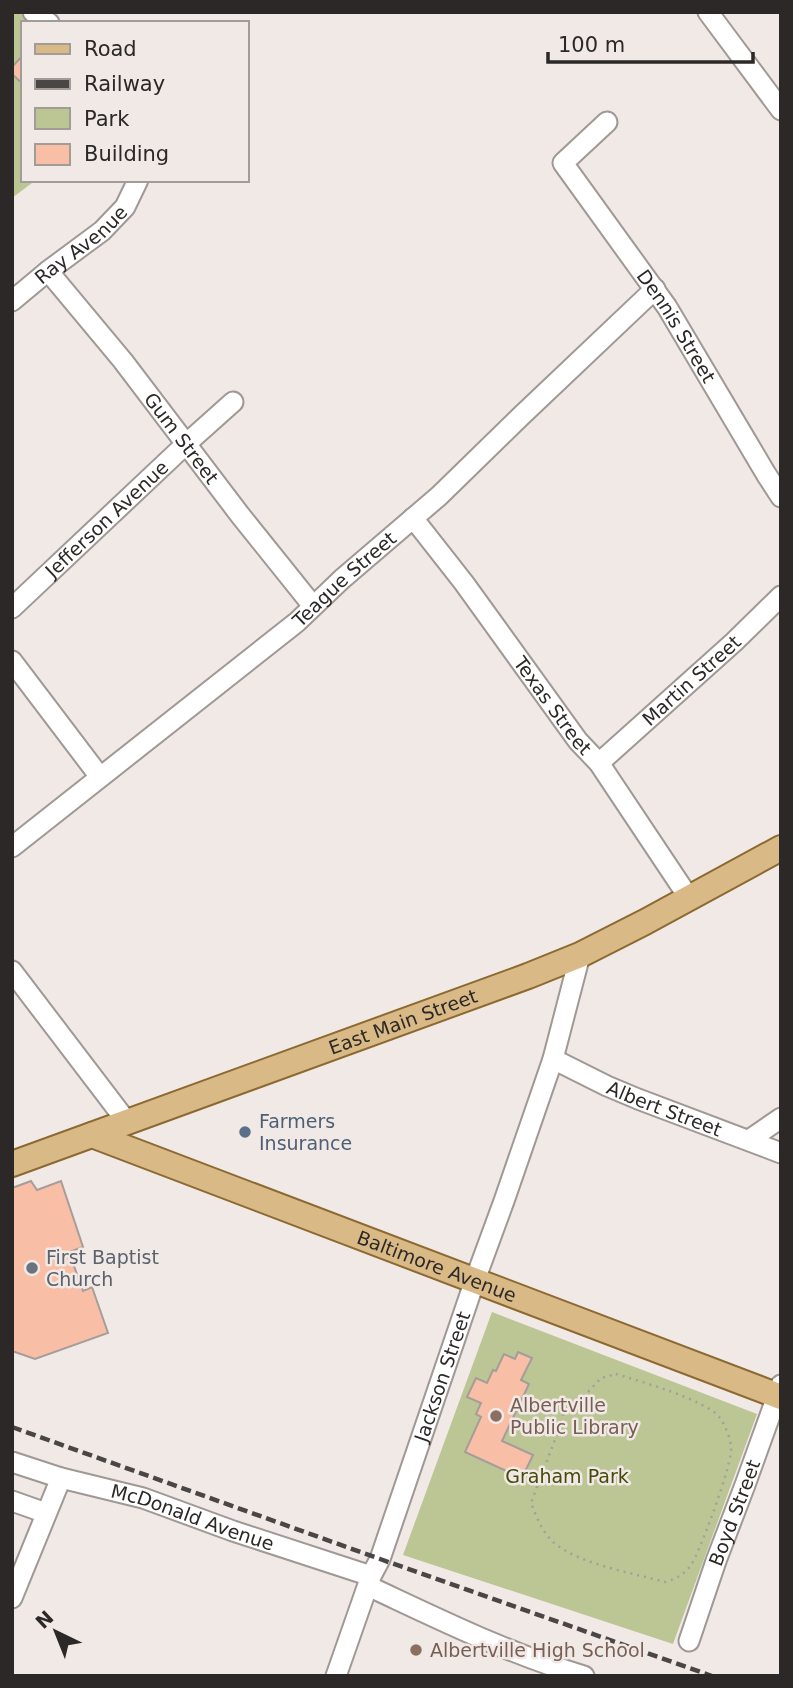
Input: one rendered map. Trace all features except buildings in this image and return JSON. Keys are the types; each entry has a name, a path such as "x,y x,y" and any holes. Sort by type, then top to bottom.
{"main road":[{"name":"East Main Street","path":"12,1164 580,955 781,848"},
{"name":"Baltimore Avenue","path":"92,1135 779,1392"}],"street":[{"path":"708,12 781,110"},
{"name":"Dennis Street","path":"607,122 563,163 655,289 781,497"},
{"name":"Ray Avenue","path":"12,301 102,231 125,207 137,182"},
{"name":"Gum Street","path":"48,271 123,361 313,606"},
{"name":"Teague Street","path":"12,846 313,606 439,496 655,289"},
{"name":"Jefferson Avenue","path":"12,608 233,402"},
{"name":"Texas Street","path":"413,518 464,583 578,741 599,763 689,898"},
{"name":"Martin Street","path":"599,763 734,642 781,596"},
{"path":"12,660 100,777"},
{"name":"Jackson Street","path":"336,1676 369,1581 380,1559 553,1059 580,955"},
{"path":"12,971 127,1122"},
{"name":"Albert Street","path":"553,1059 617,1090 781,1153"},
{"path":"749,1140 781,1118"},
{"name":"Boyd Street","path":"688,1641 779,1392"},
{"name":"McDonald Avenue","path":"12,1462 61,1478 143,1498 369,1581 453,1626 505,1649 584,1676"},
{"path":"12,1598 61,1478"},
{"path":"12,1501 47,1513"}],"path":[{"path":"616,1374 660,1387 704,1406 719,1417 732,1449 713,1513 691,1564 678,1578 665,1582 577,1557 555,1544 540,1526 531,1503 563,1415 601,1378 616,1374"}],"green space":[{"path":"12,12 18,12 32,21 21,21 21,182 33,182 12,198"},
{"name":"Graham Park","path":"492,1312 757,1414 673,1644 403,1555"}],"railway":[{"path":"12,1427 712,1676"}],"place":[{"name":"Farmers Insurance","path":"245,1132"},
{"name":"First Baptist Church","path":"32,1268"},
{"name":"Albertville Public Library","path":"496,1416"},
{"name":"Albertville High School","path":"416,1650"}]}
